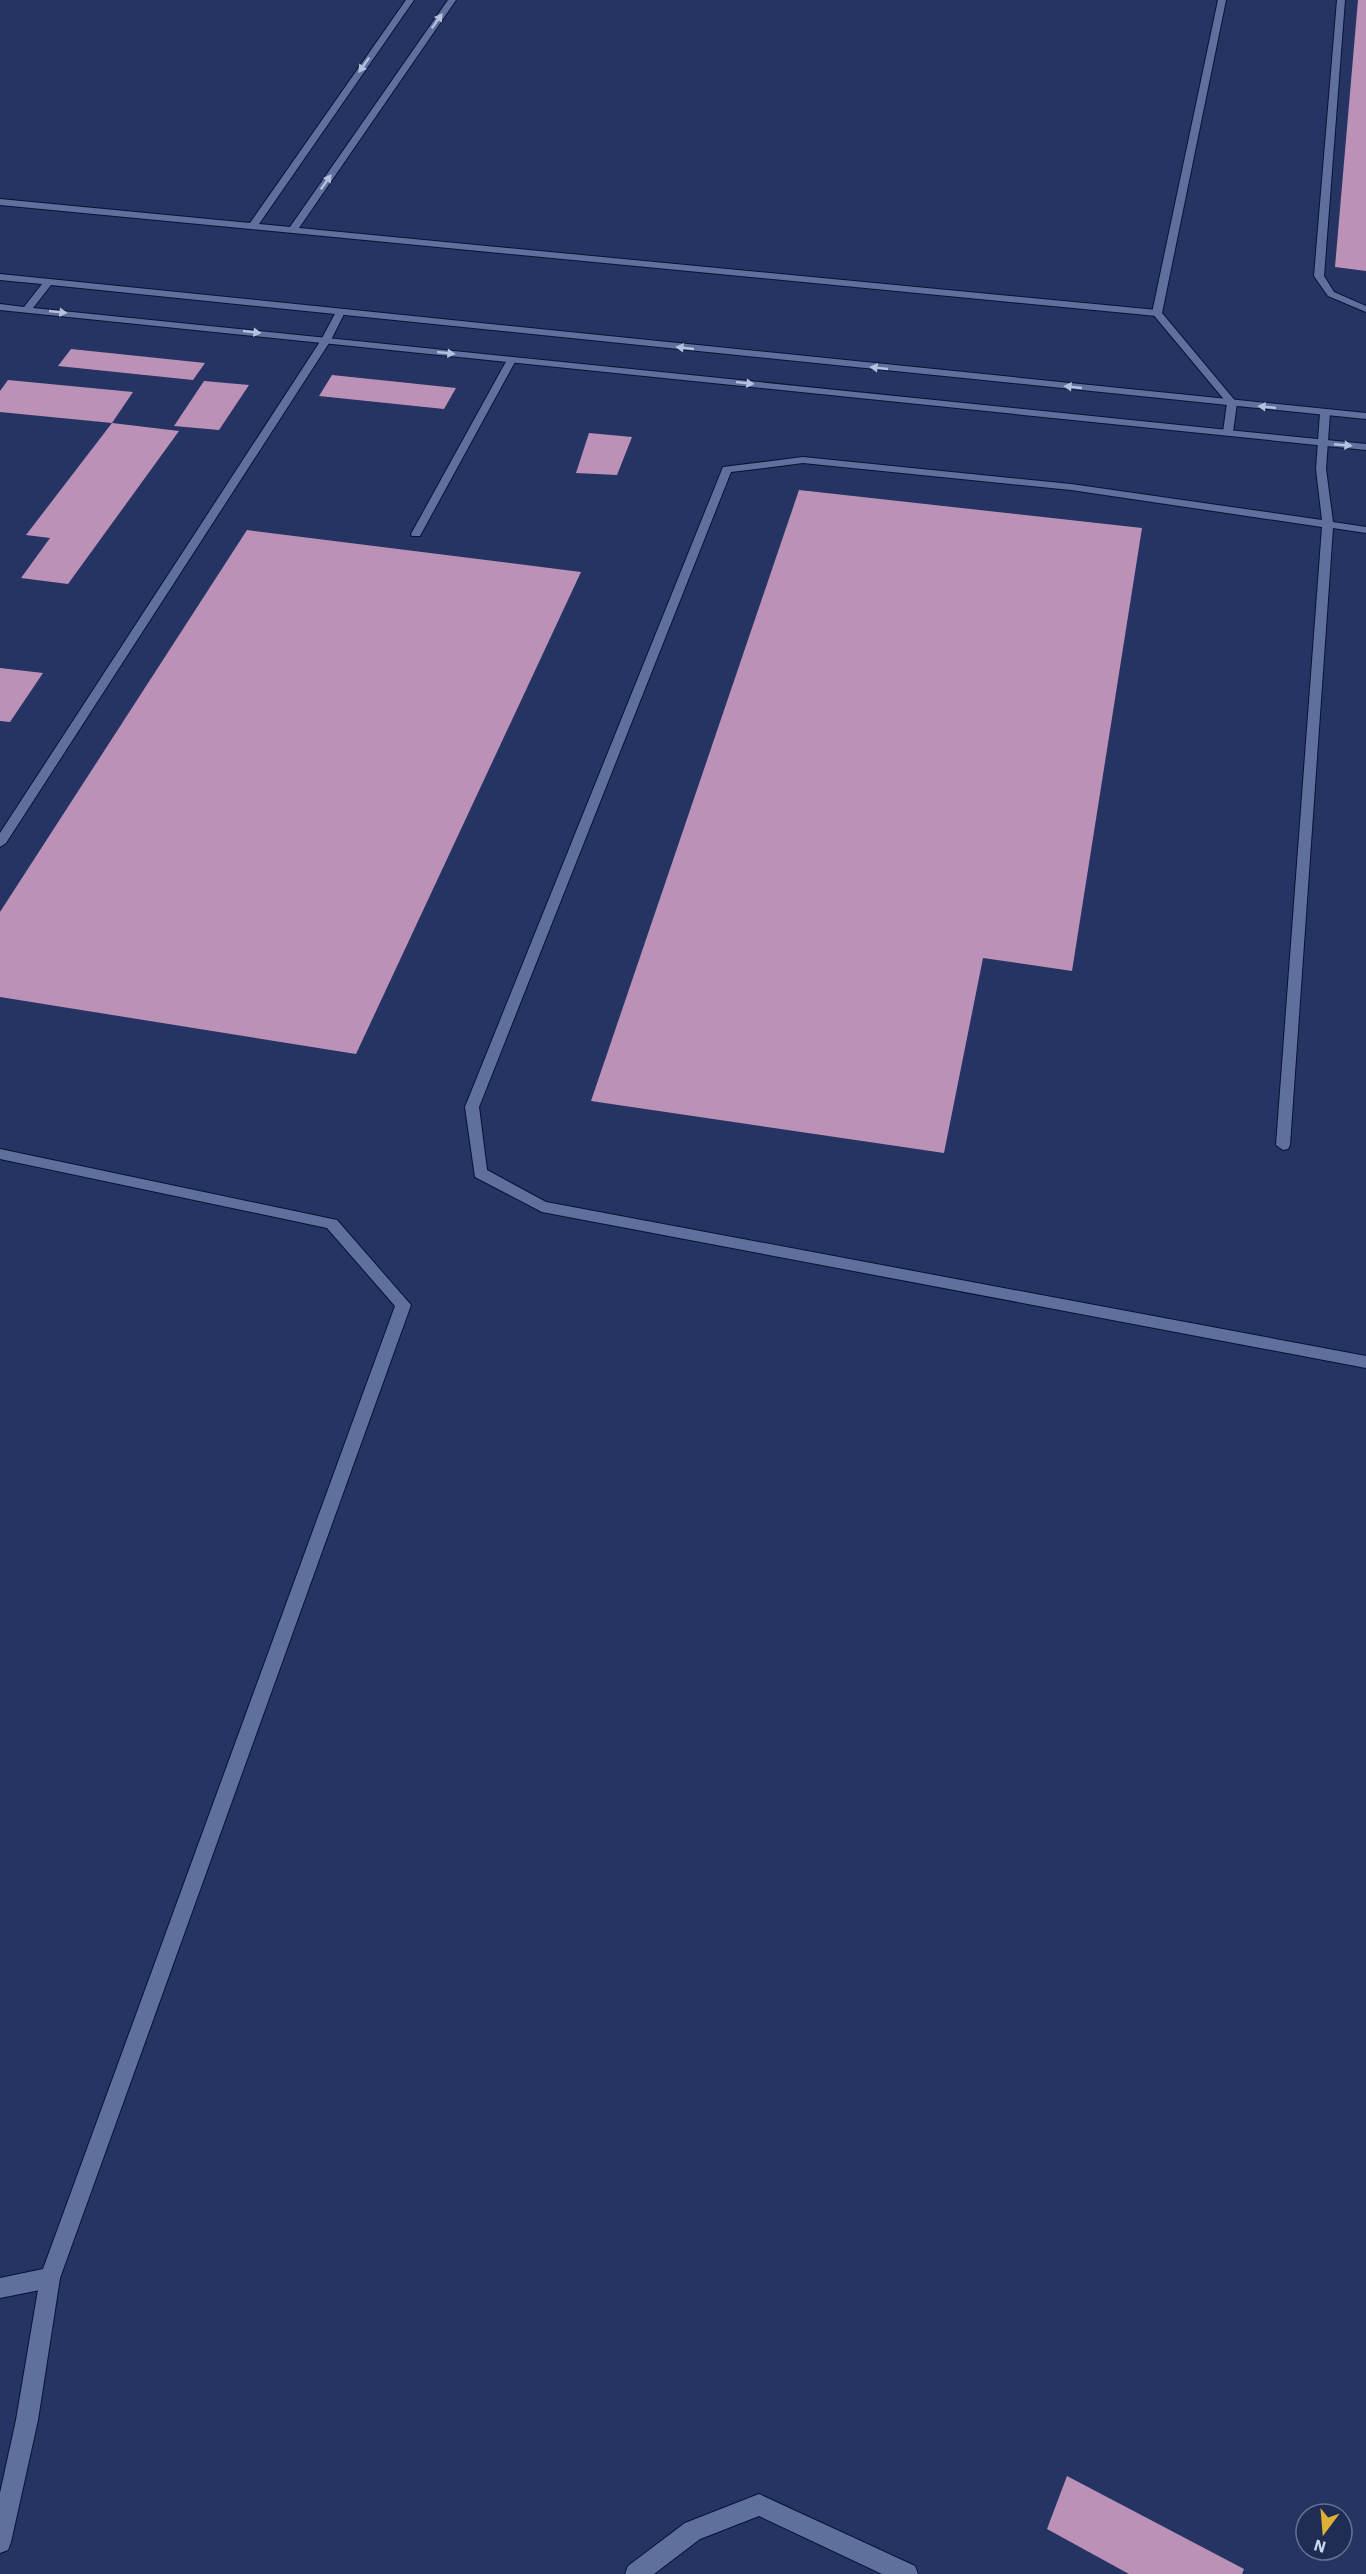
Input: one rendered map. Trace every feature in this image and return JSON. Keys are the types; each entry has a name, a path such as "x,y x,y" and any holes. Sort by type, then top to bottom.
{"street":[{"path":"253,226 410,0"},
{"path":"293,230 452,0"},
{"path":"1157,313 1222,0"},
{"path":"1341,0 1319,276 1331,294 1366,309"},
{"path":"0,202 1157,313 1232,403 1228,432"},
{"path":"0,277 1366,416"},
{"path":"27,309 49,282"},
{"path":"0,307 1366,447"},
{"path":"0,843 326,340 340,312"},
{"path":"416,534 511,360"},
{"path":"1282,1145 1328,525 1321,486 1320,443 1325,413"},
{"path":"1366,530 1071,487 803,460 727,469 472,1107 480,1173 542,1207 1366,1362"},
{"path":"0,1154 332,1224 403,1305 50,2278 27,2420 0,2542"},
{"path":"0,2288 50,2278"},
{"path":"636,2574 693,2531 759,2505 907,2574"}],"shaded area":[{"path":"0,0 1366,0 1366,2574 0,2574"}],"building":[{"path":"1358,0 1366,0 1366,271 1335,267"},
{"path":"71,349 205,363 193,380 58,366"},
{"path":"332,375 456,388 444,409 319,396"},
{"path":"8,380 133,392 112,423 0,412 0,391"},
{"path":"204,381 249,385 219,430 174,426"},
{"path":"112,423 179,431 68,584 21,578 50,538 26,535"},
{"path":"589,433 632,437 617,475 576,473"},
{"path":"799,490 1142,528 1072,971 983,958 944,1153 591,1101"},
{"path":"247,530 581,572 356,1054 0,997 0,912"},
{"path":"0,668 43,673 10,722 0,721"},
{"path":"1067,2476 1244,2569 1242,2574 1129,2574 1047,2529"}]}
